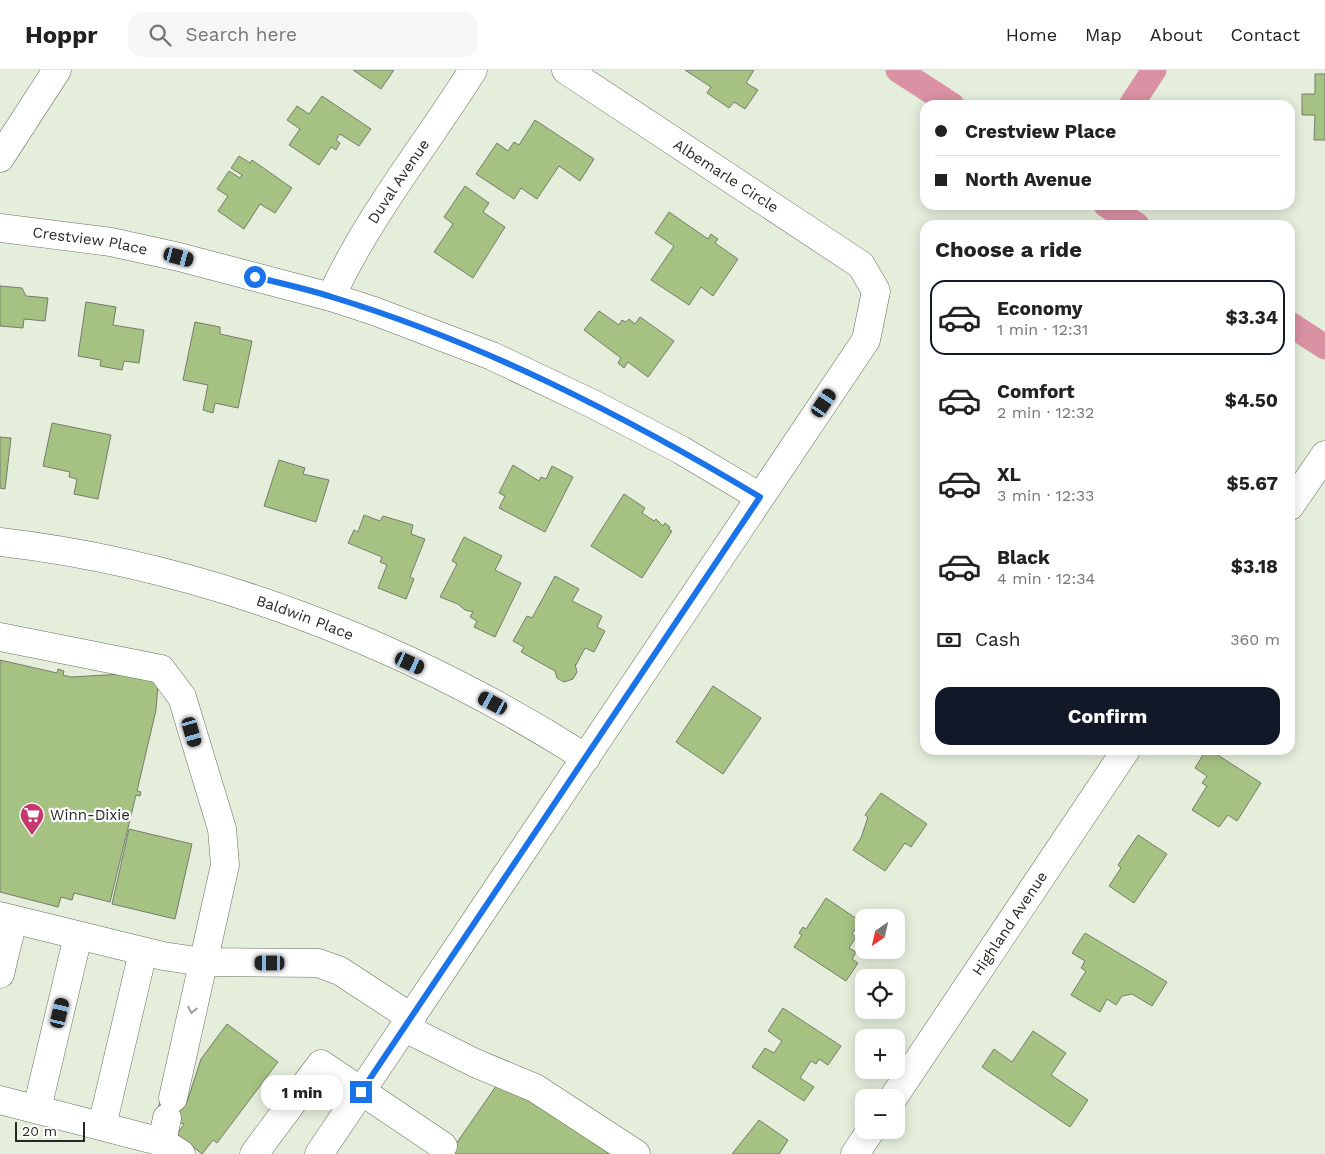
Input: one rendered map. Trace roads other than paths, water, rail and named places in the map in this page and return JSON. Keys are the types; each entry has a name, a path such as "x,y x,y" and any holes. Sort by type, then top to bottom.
{"street":[{"path":"0,158 57,70"},
{"name":"Duval Avenue","path":"331,297 342,272 473,70"},
{"name":"Albemarle Circle","path":"566,70 861,265 876,291 866,340 760,497"},
{"name":"Crestview Place","path":"0,228 111,242 169,254 331,297 492,356 578,396 681,450 760,497"},
{"path":"1295,499 1325,455"},
{"path":"319,1154 760,497"},
{"name":"Baldwin Place","path":"0,542 110,561 202,584 296,614 362,640 459,686 542,730 586,758"},
{"path":"0,637 161,670 182,697 222,829 225,864 203,962 171,1128 102,1126 0,1100"},
{"name":"Highland Avenue","path":"899,1089 1123,755"},
{"path":"0,974 7,918 143,952 203,962 318,963 340,971 408,1023 475,1063 535,1088 636,1154"},
{"path":"37,1109 78,936"},
{"path":"102,1126 143,952"},
{"path":"254,1154 320,1064 443,1146"},
{"path":"855,1154 865,1139"}],"waterway":[{"path":"898,70 944,100"},
{"path":"1134,100 1154,70"},
{"path":"1114,210 1129,220"},
{"path":"1295,327 1325,347"}],"place":[{"name":"Winn-Dixie","path":"32,836"}]}
